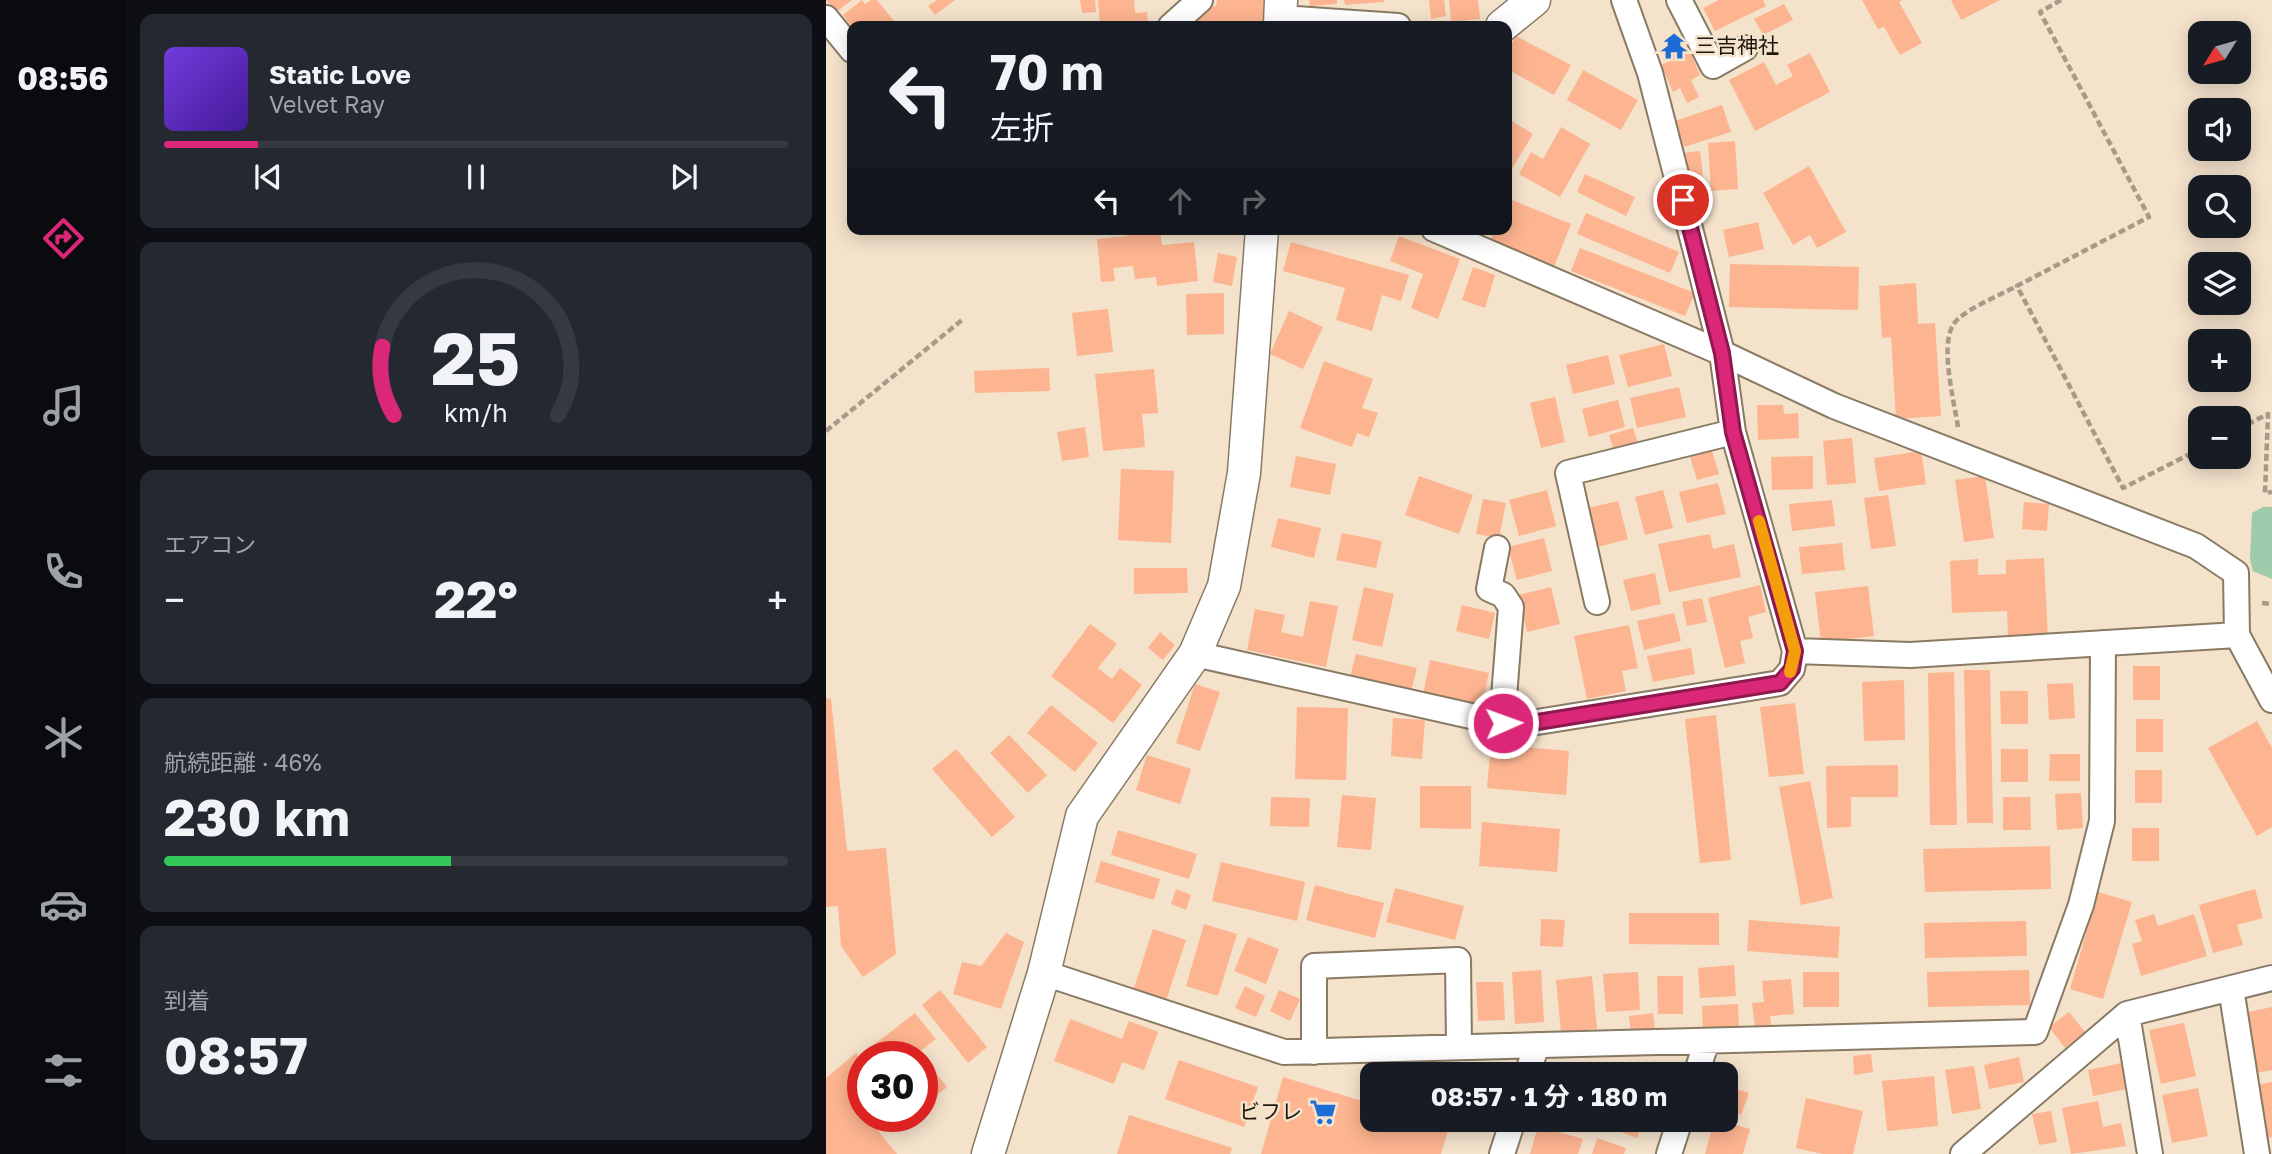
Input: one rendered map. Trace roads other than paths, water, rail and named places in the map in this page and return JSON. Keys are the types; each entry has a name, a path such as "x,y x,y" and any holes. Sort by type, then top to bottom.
{"street":[{"path":"1177,21 1200,0"},
{"path":"1508,21 1534,0"},
{"path":"1195,654 1503,723 1525,724 1780,683 1792,669 1795,651 1733,432 1722,353 1650,73 1624,0"},
{"path":"1679,0 1713,66 1745,48"},
{"path":"1281,15 1345,21"},
{"path":"826,18 847,44"},
{"path":"988,1154 1044,973 1083,816 1195,654 1224,586 1244,474 1268,235"},
{"path":"1448,235 1722,353 1834,406 2196,546 2236,573 2237,635 2272,700"},
{"path":"1597,602 1568,473 1733,432"},
{"path":"1497,548 1489,589 1503,596 1511,607 1503,723"},
{"path":"1795,651 1910,655 2237,635"},
{"path":"1044,973 1284,1052 2035,1032 2081,905 2102,821 2103,643"},
{"path":"1314,1052 1314,966 1458,960 1459,1047"},
{"path":"1962,1154 2127,1014 2272,978"},
{"path":"2231,988 2257,1154"},
{"path":"2127,1014 2150,1154"},
{"path":"1700,1062 1707,1041"},
{"path":"1531,1062 1537,1045"},
{"path":"1502,1154 1509,1132"},
{"path":"1669,1154 1676,1132"}],"place":[{"name":"三吉神社","path":"1674,46"},
{"name":"ビフレ","path":"1323,1112"}]}
